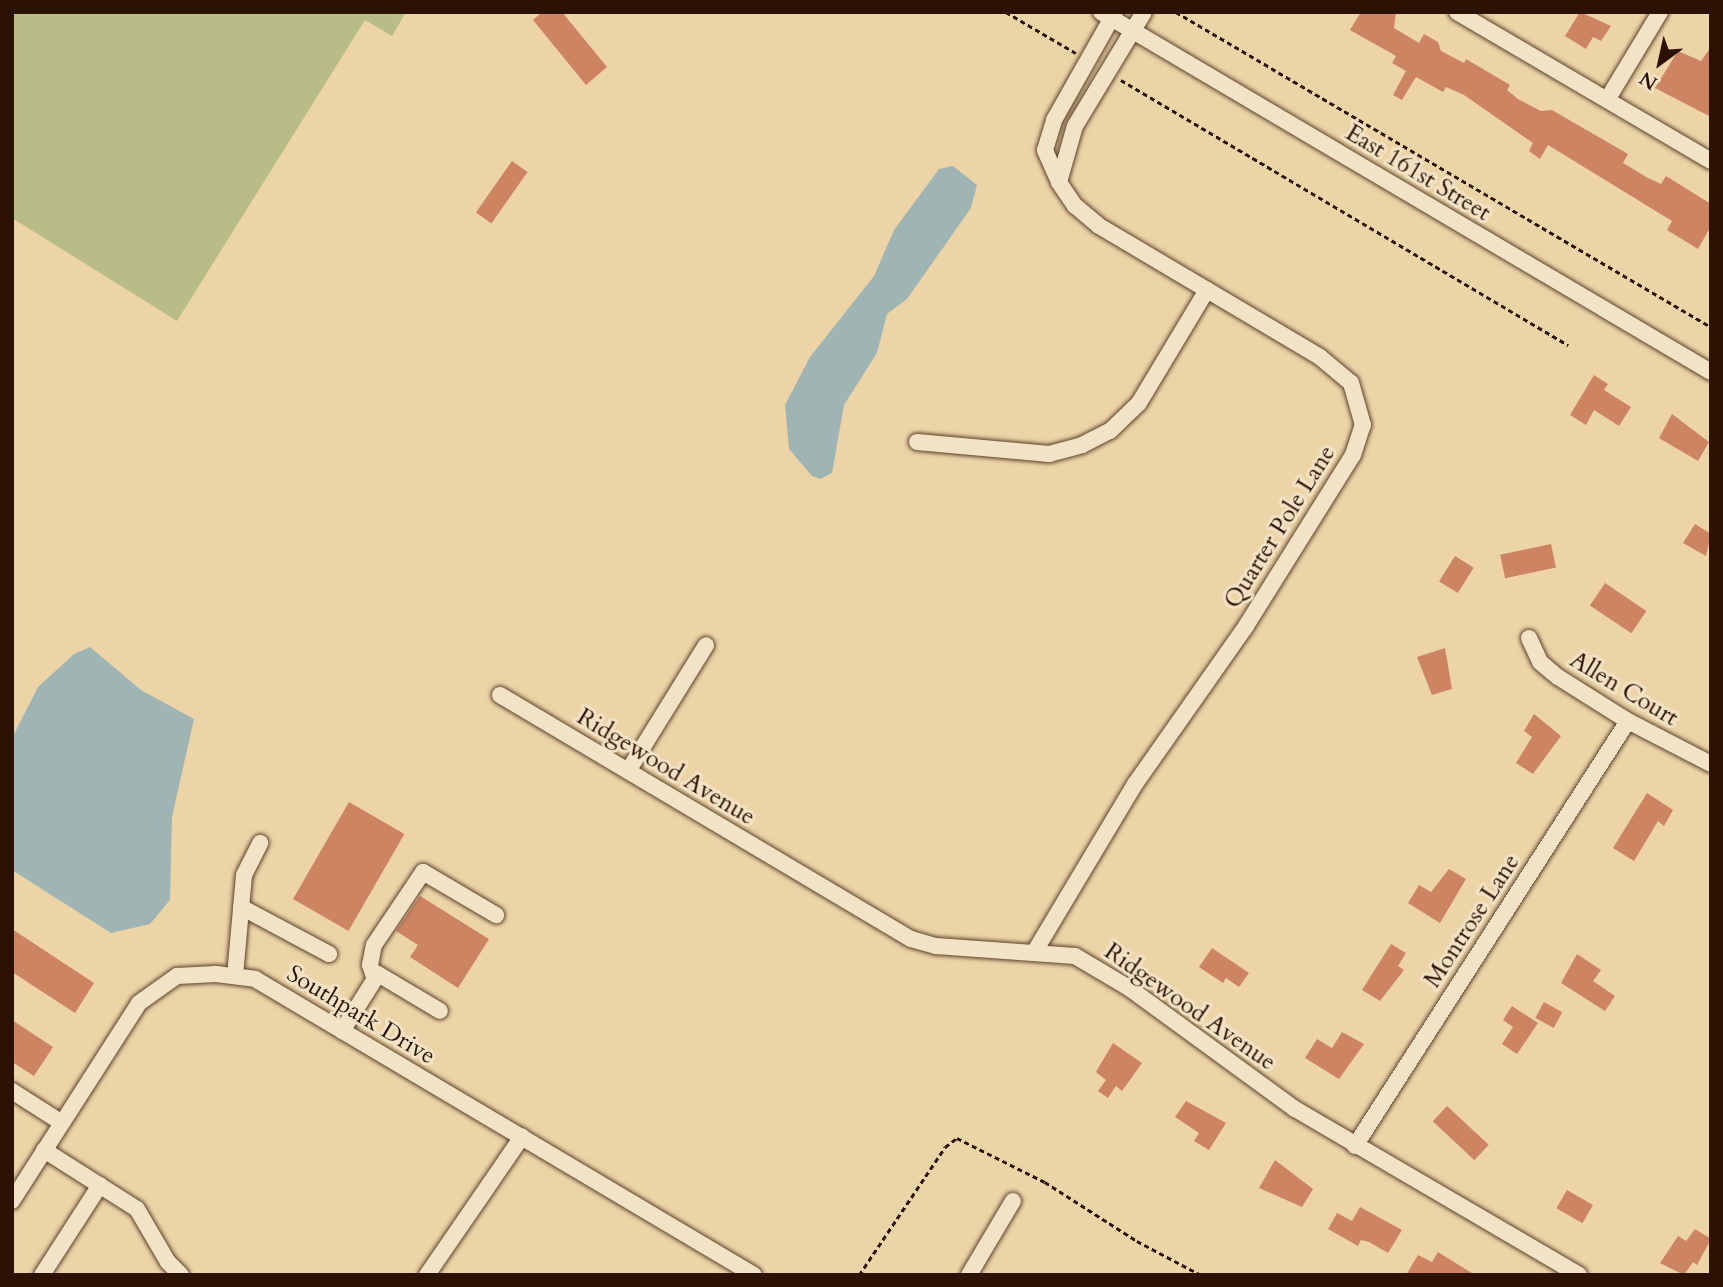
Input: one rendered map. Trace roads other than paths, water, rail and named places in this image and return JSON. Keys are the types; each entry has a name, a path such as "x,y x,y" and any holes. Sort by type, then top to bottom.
{"street":[{"path":"1059,182 1075,126 1144,12"},
{"path":"1457,12 1711,161"},
{"path":"1607,100 1660,12"},
{"name":"East 161st Street","path":"1109,14 1134,32 1711,372"},
{"name":"Quarter Pole Lane","path":"1035,951 1135,784 1246,626 1353,456 1363,425 1351,383 1320,356 1098,225 1075,205 1059,182 1045,150 1054,120 1109,14"},
{"path":"917,442 1049,454 1082,445 1110,430 1139,403 1207,290"},
{"name":"Allen Court","path":"1529,638 1540,663 1628,721 1711,764"},
{"path":"628,771 706,645"},
{"name":"Ridgewood Avenue","path":"500,695 911,939 936,946 1035,951 1075,956 1107,974 1295,1109 1579,1275"},
{"name":"Montrose Lane","path":"1355,1146 1628,721"},
{"path":"235,976 244,875 260,843"},
{"path":"342,1031 374,977 370,965 374,946 423,872 496,915"},
{"path":"241,907 329,954"},
{"name":"Southpark Drive","path":"12,1200 139,1003 177,976 235,976 255,979 754,1275"},
{"path":"374,977 385,976 440,1011"},
{"path":"12,1091 62,1122"},
{"path":"427,1275 522,1137"},
{"path":"44,1150 137,1209 168,1262 181,1275"},
{"path":"42,1275 100,1185"},
{"path":"970,1275 1013,1201"},
{"path":"719,1275 729,1260"}],"water":[{"path":"953,166 977,185 971,208 907,299 887,314 877,353 844,405 832,473 820,479 812,476 789,449 785,405 810,357 874,276 894,230 939,169"},
{"path":"90,647 141,690 194,719 172,817 170,900 150,924 111,933 12,870 12,738 38,687 74,654"}]}
